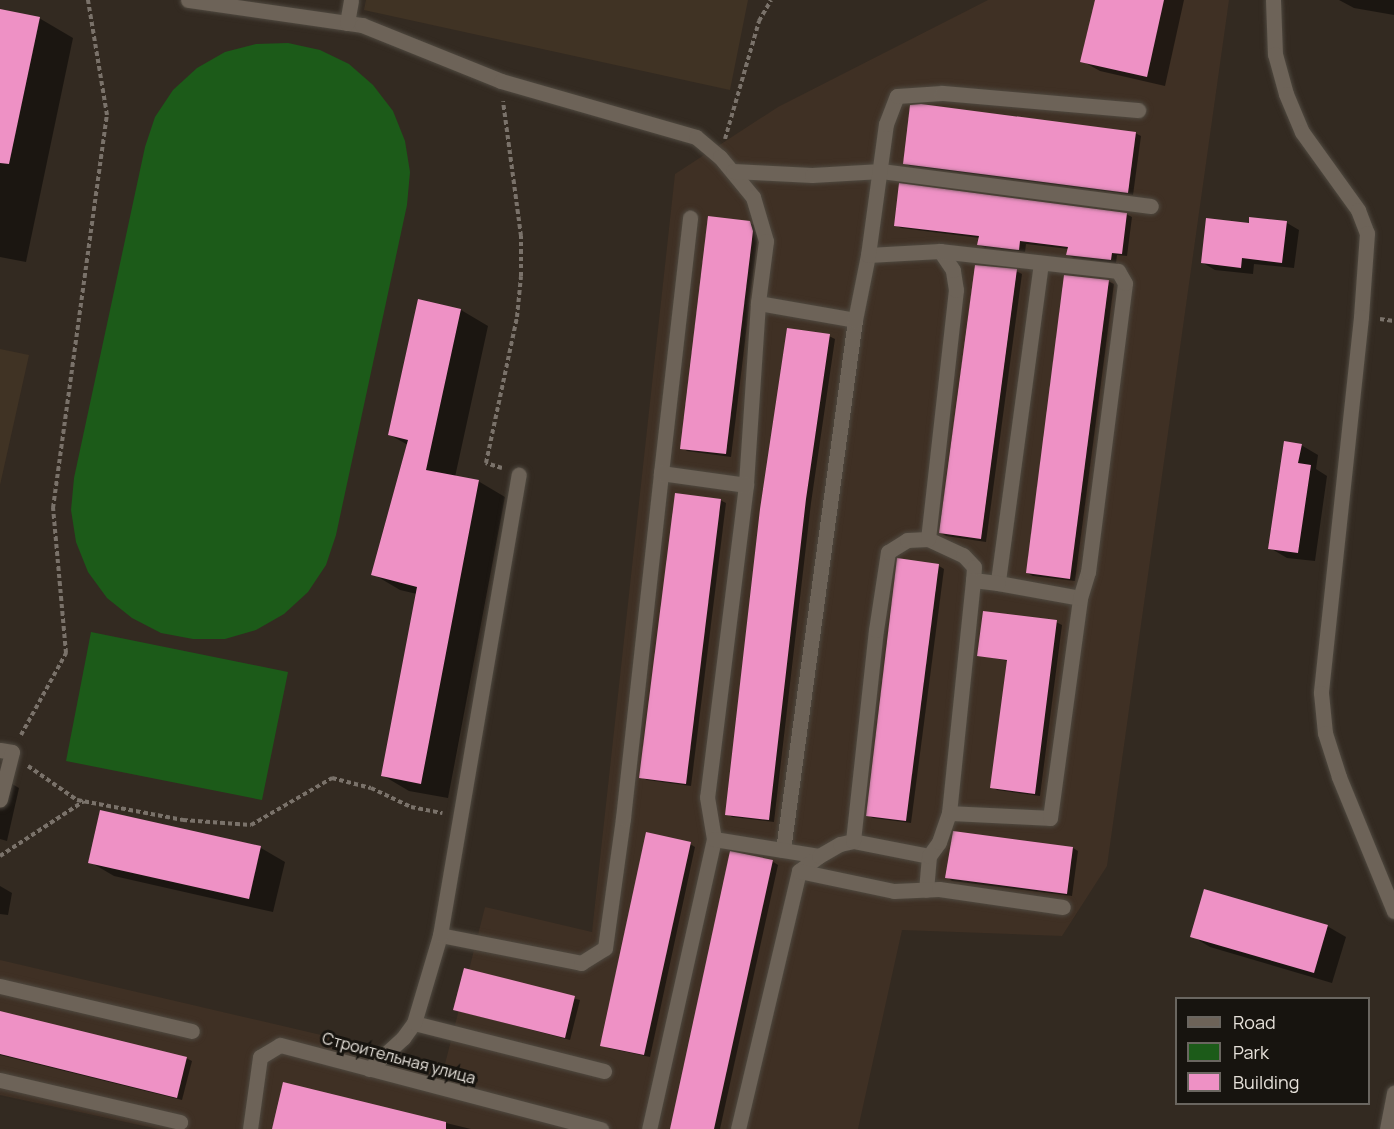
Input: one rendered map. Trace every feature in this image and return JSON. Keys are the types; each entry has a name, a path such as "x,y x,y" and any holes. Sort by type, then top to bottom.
{"street":[{"path":"188,0 362,25 501,81 696,137 720,157 753,197 766,241 758,303 746,485 707,796 714,839 649,1129"},
{"path":"347,23 351,0"},
{"path":"1273,0 1275,54 1286,94 1302,132 1358,210 1367,233 1362,316 1320,693 1325,733 1339,777 1394,911"},
{"path":"783,850 855,320 868,255 886,124 897,96 942,93 1138,110"},
{"path":"733,171 812,175 881,171 1151,207"},
{"path":"440,935 581,963 605,948 623,818 690,218"},
{"path":"868,255 940,251 1118,271 1125,283 1088,572 1080,597 1050,818 949,813"},
{"path":"928,539 956,290 953,270 940,251"},
{"path":"998,583 1041,263"},
{"path":"758,303 855,320"},
{"path":"661,473 746,485"},
{"path":"369,1069 403,1038 414,1023 440,935 519,474"},
{"path":"853,841 875,641 888,552 907,540 928,539 963,555 975,567 949,813 939,842 929,856 926,890"},
{"path":"973,580 1080,597"},
{"path":"0,799 6,751"},
{"path":"714,839 819,856"},
{"path":"738,1129 799,871 840,844 853,841 929,856"},
{"path":"799,871 894,891 939,889 1063,907"},
{"path":"0,986 192,1031"},
{"path":"414,1023 604,1071"},
{"name":"Строительная улица","path":"250,1129 260,1057 280,1045 601,1129"},
{"path":"0,1080 180,1122"},
{"path":"1387,1129 1394,1093"}],"path":[{"path":"88,0 106,115 53,508 66,653 6,751 77,800 183,820 251,825 332,778 371,788 411,807 461,817"},
{"path":"720,157 759,21 771,0"},
{"path":"501,81 521,236 522,276 517,317 486,463 519,474"},
{"path":"0,856 84,801"}],"shaded area":[{"path":"366,0 748,0 730,90 364,10"},
{"path":"988,0 1229,0 1107,866 1062,936 902,930 858,1129 158,1129 0,1095 0,960 445,1064 485,907 592,932 675,174 778,107"},
{"path":"0,349 29,355 0,485"}],"green space":[{"path":"288,43 320,50 349,64 373,85 393,111 405,141 410,172 407,205 336,535 326,565 308,592 284,614 256,630 225,639 193,639 161,633 132,618 107,598 88,572 76,542 71,510 74,478 145,147 155,117 173,90 197,68 225,52 256,44"},
{"path":"91,632 288,672 262,800 66,761"}],"building":[{"path":"1095,0 1164,0 1147,77 1080,62"},
{"path":"0,9 40,17 9,164 0,163"},
{"path":"921,104 1136,132 1128,193 903,164 910,105"},
{"path":"899,183 1127,213 1122,254 1112,253 1111,260 1066,255 1068,247 1020,241 1019,250 977,245 979,236 894,226"},
{"path":"708,216 750,221 753,231 726,454 680,449"},
{"path":"1249,217 1287,221 1282,263 1242,258 1241,268 1201,263 1206,218 1249,223"},
{"path":"975,265 1017,269 981,539 939,533"},
{"path":"1064,275 1109,280 1070,579 1026,573"},
{"path":"418,299 461,309 426,470 479,480 421,784 381,776 417,587 371,575 408,440 388,435"},
{"path":"787,328 830,334 806,499 769,820 725,815 760,509"},
{"path":"1284,441 1302,444 1298,463 1311,465 1298,553 1268,549"},
{"path":"675,493 721,499 686,784 639,778"},
{"path":"897,558 939,564 906,821 866,816"},
{"path":"983,611 1057,620 1035,794 990,788 1007,660 977,656"},
{"path":"100,810 261,846 249,899 88,863"},
{"path":"953,831 1073,847 1067,894 945,878"},
{"path":"646,832 691,842 644,1055 600,1046"},
{"path":"730,851 773,860 714,1129 670,1129"},
{"path":"1204,889 1328,925 1314,973 1190,937"},
{"path":"464,968 575,996 565,1038 453,1010"},
{"path":"0,1011 187,1057 177,1098 0,1054"},
{"path":"283,1082 446,1122 446,1129 272,1129"}]}
